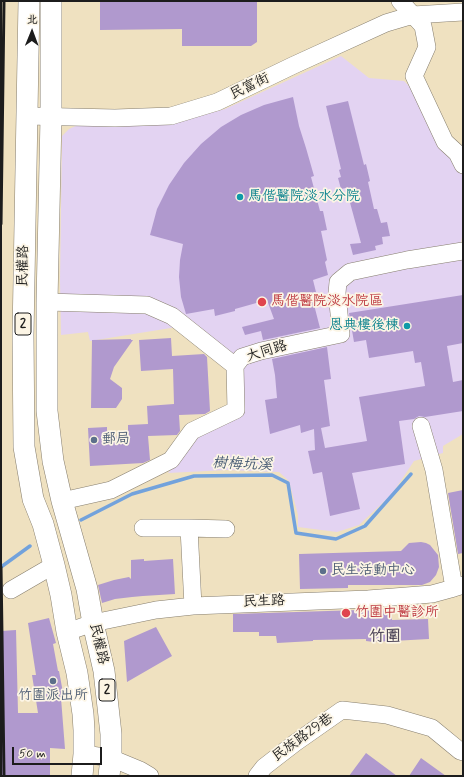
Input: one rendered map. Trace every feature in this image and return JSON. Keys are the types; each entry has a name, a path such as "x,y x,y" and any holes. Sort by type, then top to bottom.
{"main road":[{"name":"民權路","path":"29,1 23,335 24,447 33,499 54,565 67,632 77,673 83,714 84,754 82,776"},
{"name":"民權路","path":"51,1 47,411 54,461 62,501 87,589 104,671 110,726 110,767"}],"street":[{"path":"400,1 423,26 427,47 414,76 446,142 457,153 463,165"},
{"name":"民富街","path":"27,116 115,118 171,116 217,102 386,23 413,15 463,12"},
{"name":"大同路","path":"62,501 111,490 171,460 192,431 236,410 235,366 242,357 261,350 341,334 337,293 338,282 350,272 407,260 463,251"},
{"path":"47,302 146,304 172,316 235,366"},
{"path":"421,426 434,470 459,587"},
{"path":"143,528 226,529"},
{"path":"188,528 193,606"},
{"path":"11,590 54,565"},
{"name":"民生路","path":"67,632 93,623 156,610 193,606 368,599 432,594 459,587"},
{"name":"民族路29巷","path":"257,776 264,767 342,710 387,715 432,728 463,752"},
{"path":"84,754 110,767 140,770 150,776"}],"shaded area":[{"name":"馬偕醫院淡水院區","path":"341,56 369,78 404,81 420,97 455,158 463,177 463,231 461,243 463,250 463,434 443,446 443,453 414,461 392,494 359,525 337,532 298,527 298,515 289,481 279,472 227,470 168,473 202,432 236,418 232,354 195,323 90,341 88,332 61,335 60,281 62,136 69,129 78,125 183,120 225,109"}],"building":[{"path":"100,1 257,1 257,42 251,46 182,46 182,29 100,30"},
{"name":"馬偕醫院淡水分院","path":"293,97 299,126 314,176 311,177 320,211 323,211 327,230 321,231 327,260 325,262 328,275 313,280 316,292 311,293 320,328 263,340 261,331 245,335 242,327 274,319 267,300 215,316 214,309 186,314 181,297 179,277 183,244 150,235 157,209 169,185 184,163 201,144 221,127 241,115 264,105"},
{"path":"348,101 364,165 366,164 374,209 377,209 381,223 387,222 390,236 382,237 383,244 375,246 376,250 353,255 350,244 361,243 346,188 341,189 338,178 341,177 339,170 341,169 326,106"},
{"path":"463,295 463,343 447,346 453,382 463,380 463,411 425,417 419,416 414,419 399,421 405,464 352,473 360,509 330,516 322,472 313,474 308,451 315,450 314,429 301,433 300,425 270,434 265,400 277,398 272,359 327,347 331,379 324,380 330,426 321,428 325,448 367,441 359,397 425,386 421,362 415,363 413,351 369,358 366,340 354,342 349,313"},
{"path":"171,338 172,356 204,354 207,357 210,411 205,414 179,415 180,431 177,435 148,436 150,460 143,463 90,466 88,428 107,427 107,437 128,436 128,425 148,424 147,406 174,404 173,369 141,371 139,340"},
{"path":"92,340 133,340 114,367 110,379 122,388 122,399 116,408 91,408"},
{"path":"463,490 463,553 458,554 448,493"},
{"path":"421,542 430,545 438,555 439,567 436,575 430,582 422,585 348,585 348,588 300,589 299,554 401,551 409,543"},
{"path":"144,559 144,561 173,559 175,594 115,599 102,603 98,585 129,577 131,579 131,560"},
{"path":"391,609 392,620 428,619 429,639 374,642 366,641 366,639 313,640 277,643 276,636 259,636 259,632 233,632 233,614"},
{"path":"49,618 56,643 53,644 64,698 61,698 65,749 50,748 50,776 1,776 1,631 16,630 18,713 38,713 32,675 36,675 28,623"},
{"path":"156,627 172,656 127,682 124,641"},
{"path":"366,753 397,776 349,776"},
{"path":"421,758 446,776 409,776"}],"waterway":[{"name":"樹梅坑溪","path":"81,520 132,494 194,476 272,475 288,483 296,533 336,539 365,526 411,474"},
{"name":"樹梅坑溪","path":"1,567 30,546"}],"railway":[{"path":"1,224 4,1"},
{"path":"1,567 4,776"}],"place":[{"name":"馬偕醫院淡水分院","path":"240,197"},
{"name":"馬偕醫院淡水院區","path":"262,302"},
{"name":"恩典樓後棟","path":"407,326"},
{"name":"郵局","path":"94,440"},
{"name":"民生活動中心","path":"323,571"},
{"name":"竹圍中醫診所","path":"346,613"},
{"name":"竹圍派出所","path":"53,681"}],"district":[{"name":"竹圍","path":"385,638"}]}
